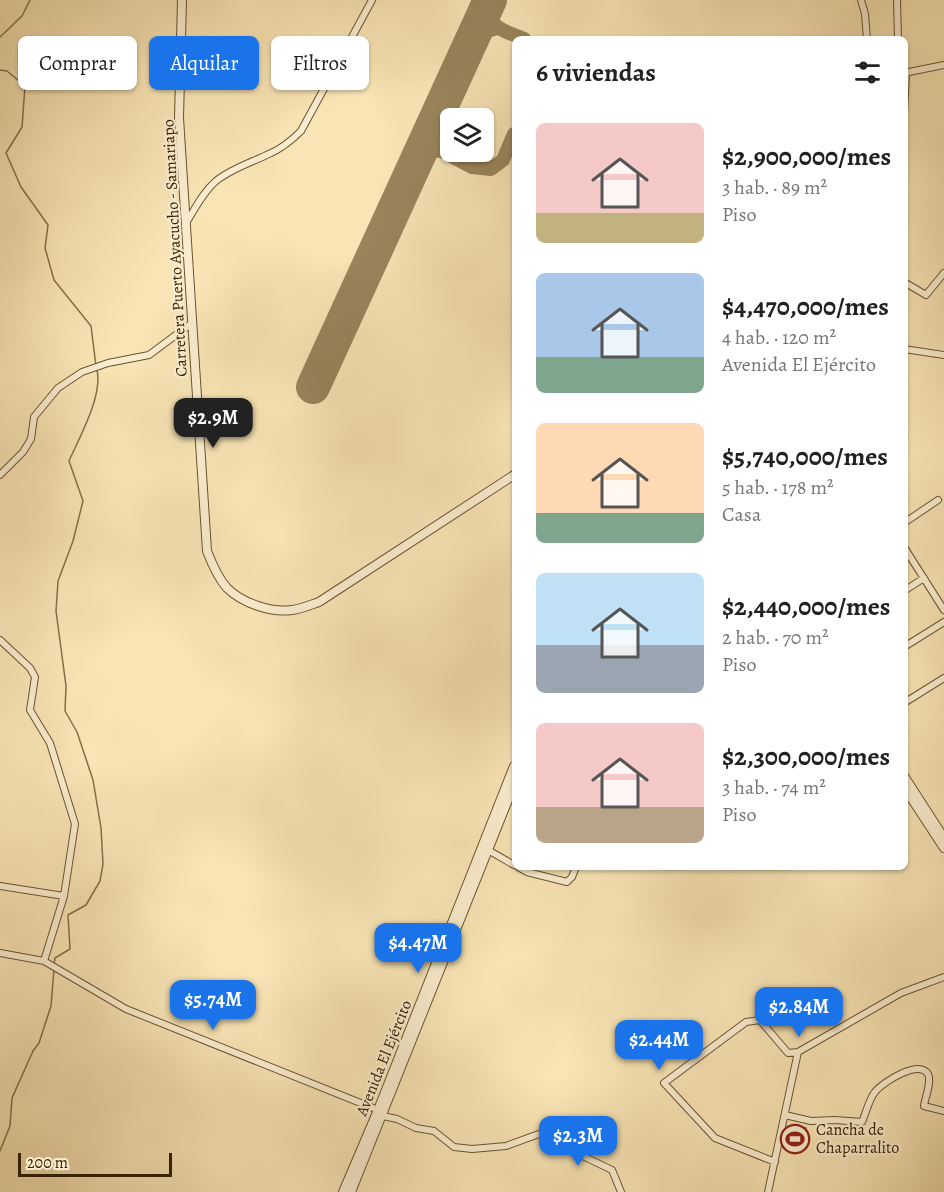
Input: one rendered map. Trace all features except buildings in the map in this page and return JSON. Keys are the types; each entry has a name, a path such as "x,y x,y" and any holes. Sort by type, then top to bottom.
{"street":[{"name":"Carretera Puerto Ayacucho - Samariapo","path":"182,0 180,118 185,223 207,551 215,571 228,588 258,606 291,610 319,602 512,475"},
{"path":"185,223 202,197 227,173 273,152 290,142 301,131 372,0"},
{"path":"861,0 867,36"},
{"path":"897,0 898,36"},
{"path":"908,72 944,65"},
{"path":"908,284 926,295 944,273"},
{"path":"0,475 23,452 31,439 34,417 58,388 82,372 108,363 149,356 192,323"},
{"path":"908,350 944,355"},
{"path":"908,520 938,500"},
{"path":"908,553 944,610"},
{"path":"908,588 924,578"},
{"path":"908,644 944,622"},
{"path":"0,640 30,668 34,677 30,710 50,743 75,824 64,896 44,961"},
{"path":"908,700 944,678"},
{"name":"Avenida El Ejército","path":"351,1192 512,771"},
{"path":"908,782 944,838"},
{"name":"Avenida El Ejército","path":"343,1192 380,1113 512,790"},
{"path":"908,793 944,848"},
{"path":"489,850 512,864"},
{"path":"523,870 567,882 575,870"},
{"path":"0,886 64,896"},
{"path":"0,953 44,961 126,1009 416,1128 434,1131 454,1147 472,1149 506,1146 572,1122"},
{"path":"775,1162 715,1138 664,1083 746,1022 760,1020 788,1053 798,1052 900,993 944,977"},
{"path":"768,1192 798,1052"},
{"path":"785,1115 811,1121 862,1122 874,1092 889,1079 914,1069 922,1069 928,1073 924,1106 944,1111"},
{"path":"550,1130 564,1147 612,1170 616,1175 621,1192"}],"shaded area":[{"name":"Cancha de Chaparralito","path":"789,1126 806,1128 801,1152 785,1149"}],"waterway":[{"path":"0,37 22,16 30,0"},
{"path":"0,70 7,71 25,86 22,127 6,153 21,187 48,225 45,248 54,280 91,326 96,366"},
{"path":"54,965 55,958 70,949 68,915 86,905 100,881 103,864 101,828 93,780 77,732 65,711 66,686 56,611 58,581 73,541 83,501 69,461 84,429 97,392 97,370"},
{"path":"0,1151 10,1126 12,1098 33,1051 39,1043 51,1006 54,969"}],"taxiway":[{"path":"487,7 492,21 500,29 517,36"},
{"path":"471,40 484,32 497,28"},
{"path":"432,127 433,139 440,150"},
{"path":"417,159 440,150 472,167 491,169 503,160 512,139"}],"runway":[{"path":"313,387 490,0"}],"place":[{"name":"Cancha de Chaparralito","path":"795,1139"}]}
